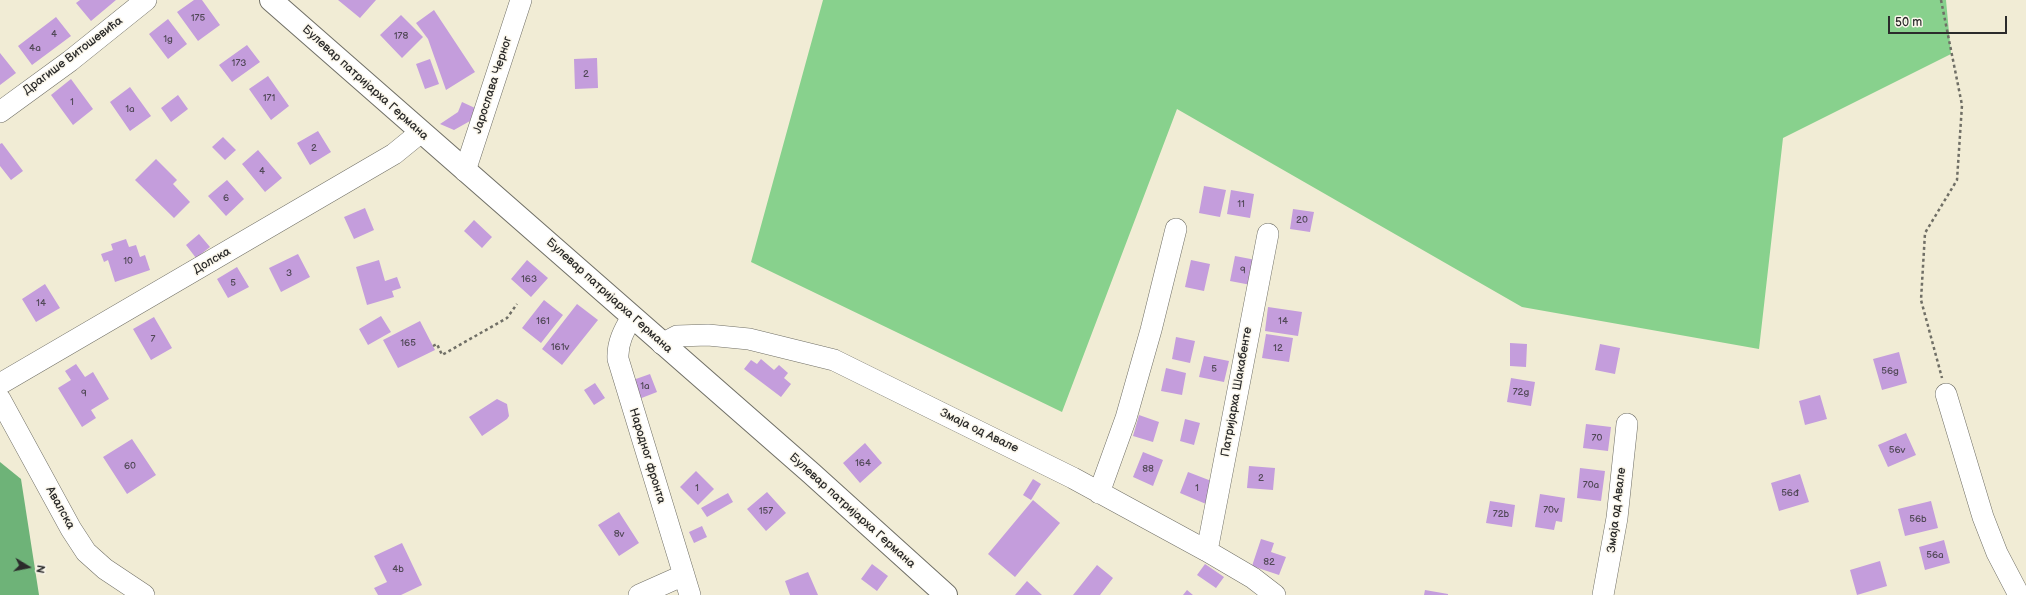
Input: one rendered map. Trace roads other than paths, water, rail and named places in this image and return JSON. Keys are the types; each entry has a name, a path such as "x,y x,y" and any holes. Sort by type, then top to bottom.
{"main road":[{"name":"Булевар патријарха Германа","path":"271,0 465,171 527,223 946,595"}],"street":[{"name":"Драгише Витошевића","path":"0,112 70,61 146,0"},
{"name":"Јарослава Черног","path":"465,171 521,0"},
{"name":"Долска","path":"0,384 394,154 421,132"},
{"path":"1099,493 1126,418 1151,330 1176,229"},
{"name":"Патријарха Шакабенте","path":"1207,551 1268,234"},
{"name":"Народног фронта","path":"632,317 623,332 617,352 618,359 690,595"},
{"name":"Змаја од Авале","path":"662,344 677,336 708,335 749,339 834,360 1073,478 1207,551 1253,578 1275,595"},
{"path":"1946,394 1983,517 1997,552 2019,595"},
{"name":"Авалска","path":"0,399 71,529 86,552 105,569 144,595"},
{"name":"Змаја од Авале","path":"1603,595 1617,518 1627,424"},
{"path":"639,595 684,575"}]}
